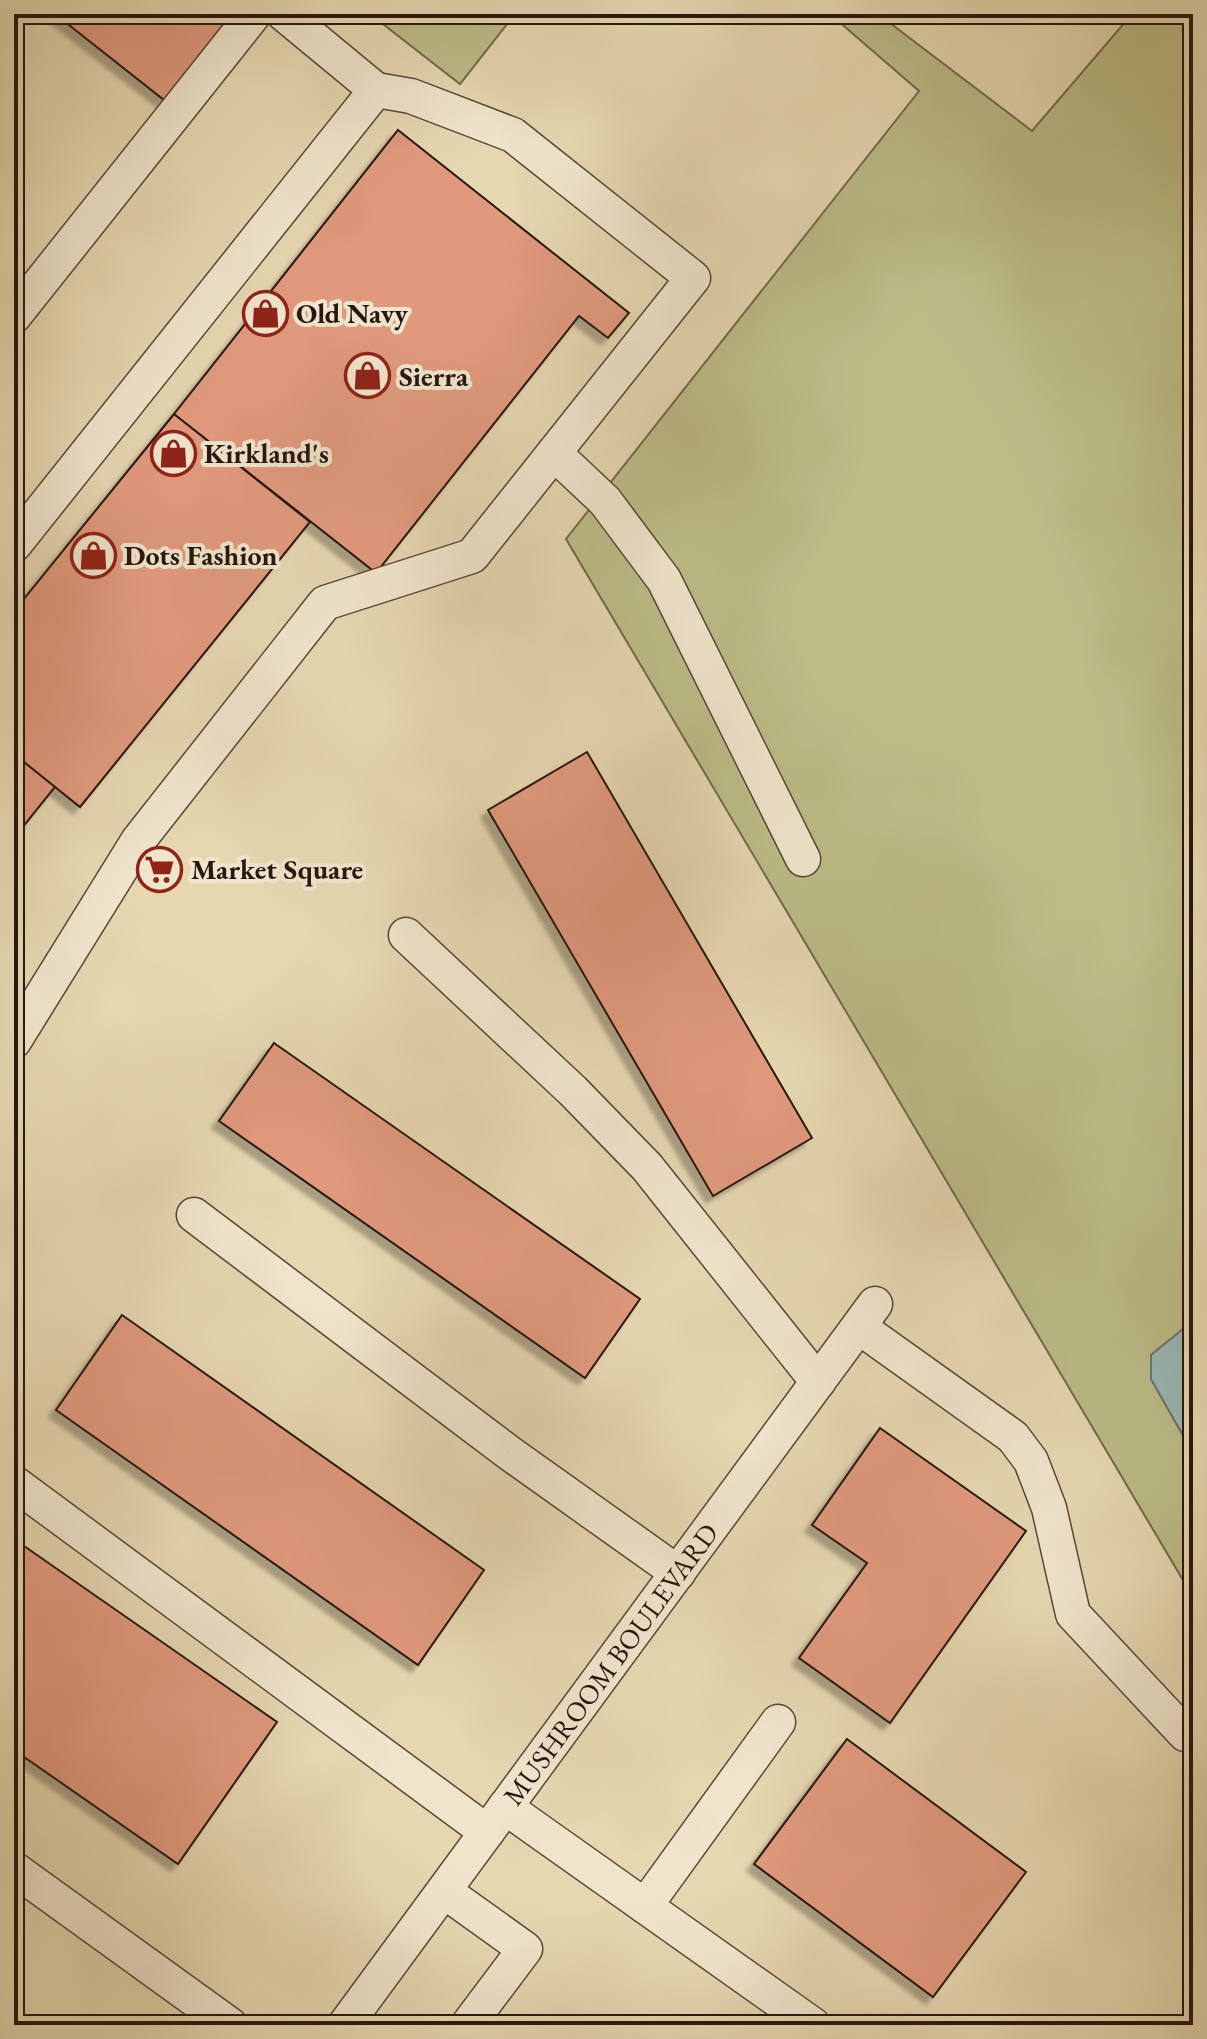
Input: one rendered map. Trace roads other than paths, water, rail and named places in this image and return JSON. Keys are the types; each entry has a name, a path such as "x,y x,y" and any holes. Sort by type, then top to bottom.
{"street":[{"path":"14,316 254,14"},
{"path":"14,1041 138,841 325,603 472,556 693,278 513,135 411,96 376,90 284,14"},
{"path":"14,545 376,90"},
{"path":"554,453 605,501 664,580 803,859"},
{"path":"406,935 573,1091 647,1167 818,1382"},
{"path":"194,1215 508,1452 678,1573"},
{"name":"MUSHROOM BOULEVARD","path":"345,2025 867,1315 1013,1437 1031,1461 1049,1508 1073,1614 1185,1734"},
{"path":"14,1483 496,1820 645,1906 813,2025"},
{"path":"645,1906 778,1722"},
{"path":"14,1869 215,2021"},
{"path":"444,1891 525,1949 468,2025"}],"water":[{"path":"1193,1321 1193,1453 1151,1379 1151,1355"}],"place":[{"name":"Old Navy","path":"265,313"},
{"name":"Sierra","path":"368,376"},
{"name":"Kirkland's","path":"173,453"},
{"name":"Dots Fashion","path":"93,555"},
{"name":"Market Square","path":"160,869"}]}
